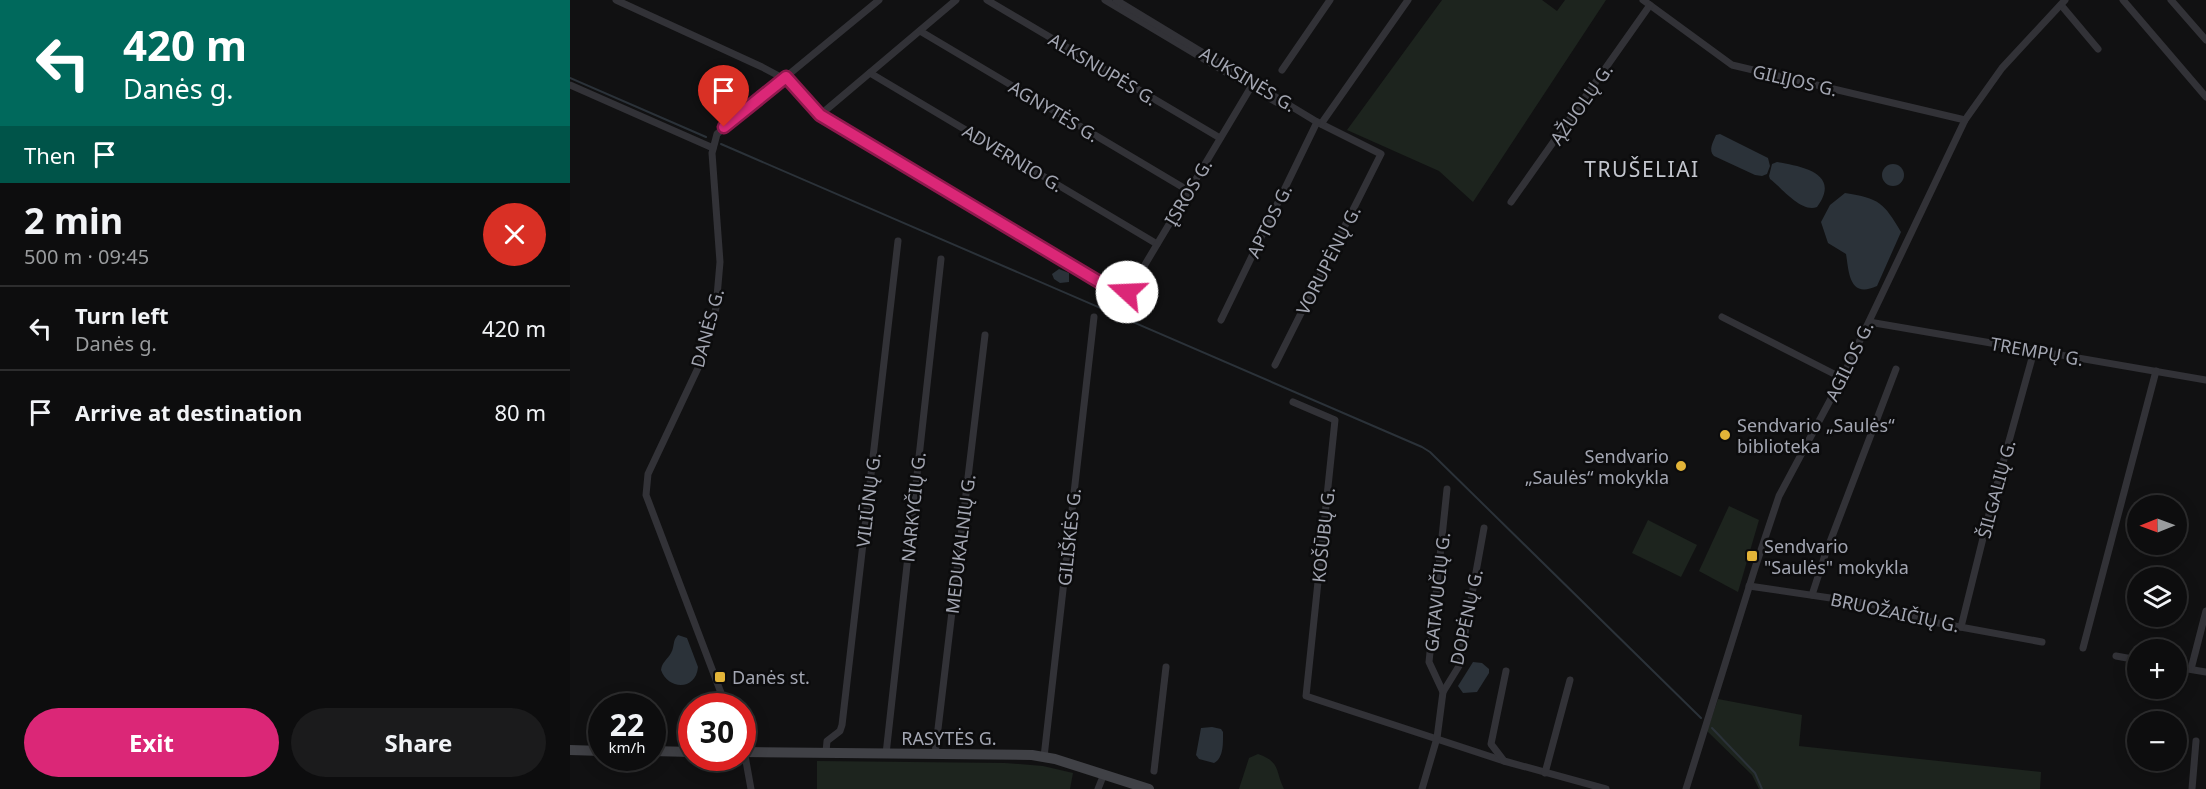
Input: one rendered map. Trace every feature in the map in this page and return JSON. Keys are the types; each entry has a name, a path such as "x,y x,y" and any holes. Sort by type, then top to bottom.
{"main road":[{"path":"570,750 588,751"},
{"name":"RASYTĖS G.","path":"756,751 1017,754 1044,757 1149,789"}],"street":[{"path":"616,0 777,75 784,79 820,115 956,0"},
{"path":"570,85 712,148 717,134 724,127 879,0"},
{"name":"ALKSNUPĖS G.","path":"987,0 1220,138"},
{"path":"1105,0 1276,102"},
{"name":"AUKSINĖS G.","path":"1116,0 1319,123 1381,154"},
{"path":"1282,70 1330,0"},
{"name":"APTOS G.","path":"1221,320 1319,123 1408,0"},
{"name":"GILIJOS G.","path":"1643,0 1732,65 1965,120"},
{"path":"2123,0 2206,97"},
{"path":"2171,0 2206,40"},
{"path":"2063,2 2098,48"},
{"name":"AGILOS G.","path":"1686,789 1779,496 1842,378 1965,120 2002,68 2063,2"},
{"name":"ĄŽUOLŲ G.","path":"1511,202 1650,5"},
{"name":"AGNYTĖS G.","path":"920,31 1189,191"},
{"name":"ADVERNIO G.","path":"870,73 1157,244"},
{"name":"ĮSROS G.","path":"820,115 1122,294 1131,288 1251,87"},
{"name":"DANĖS G.","path":"712,148 720,262 716,308 698,368 648,474 645,495 721,693"},
{"name":"VORUPĖNŲ G.","path":"1275,365 1381,154"},
{"name":"VILIŪNŲ G.","path":"826,752 827,741 840,731 842,725 898,241"},
{"name":"NARKYČIŲ G.","path":"886,754 941,260"},
{"name":"GILIŠKĖS G.","path":"1044,757 1094,317"},
{"path":"1722,317 1842,378"},
{"name":"TREMPŲ G.","path":"1869,322 2206,380"},
{"name":"MEDUKALNIŲ G.","path":"935,754 985,335"},
{"name":"ŠILGALIŲ G.","path":"1961,627 1991,506 2034,351"},
{"path":"1812,595 1896,369"},
{"path":"2083,648 2156,371"},
{"name":"KOŠŪBŲ G.","path":"1293,402 1335,420 1306,696 1437,738"},
{"name":"GATAVUČIŲ G.","path":"1443,692 1429,662 1447,489"},
{"name":"DOPĖNŲ G.","path":"1422,789 1437,738 1443,692 1459,666 1484,528"},
{"name":"BRUOŽAIČIŲ G.","path":"1749,586 1871,604 1910,617 2042,642"},
{"path":"2191,669 2206,610"},
{"path":"2116,656 2127,658"},
{"path":"1154,771 1166,667"},
{"path":"2187,668 2206,672"},
{"path":"1504,761 1491,744 1506,671"},
{"path":"1545,773 1569,680"},
{"path":"1437,738 1504,761 1606,789"},
{"path":"2192,789 2196,741"},
{"path":"747,771 751,789"},
{"path":"1098,789 1104,774"}],"shaded area":[{"path":"1442,0 1542,0 1557,11 1565,0 1606,0 1473,202 1439,171 1347,130"},
{"path":"1720,134 1768,158 1770,166 1767,174 1755,175 1714,156 1711,151 1712,146 1716,135"},
{"path":"1777,162 1807,169 1822,179 1825,186 1817,207 1811,208 1798,203 1770,179 1772,164"},
{"path":"1889,164 1897,164 1904,171 1904,179 1897,186 1889,186 1882,179 1882,171"},
{"path":"1845,193 1866,197 1885,208 1901,232 1877,286 1868,289 1861,289 1852,282 1846,254 1828,243 1821,222 1830,205"},
{"path":"1059,269 1069,273 1069,282 1060,283 1054,279 1052,274"},
{"path":"1729,506 1759,520 1738,592 1699,571"},
{"path":"1648,520 1697,545 1681,577 1632,553"},
{"path":"678,635 687,638 698,667 692,680 681,685 669,681 661,670"},
{"path":"1473,662 1482,663 1489,669 1489,673 1477,692 1463,693 1458,686"},
{"path":"1718,699 1802,715 1799,746 2041,772 2040,789 1759,789 1752,775 1707,731"},
{"path":"1201,728 1221,729 1223,732 1221,754 1214,763 1199,759 1196,755"},
{"path":"1258,754 1274,764 1284,789 1239,789 1249,758"},
{"path":"817,761 1005,763 1043,766 1073,773 1070,789 817,789"}],"waterway":[{"path":"570,78 706,137"},
{"path":"721,144 1422,447 1430,452 1701,718"},
{"path":"1712,728 1755,773 1762,789"}],"place":[{"name":"Sendvario „Saulės“ biblioteka","path":"1725,435"},
{"name":"Sendvario „Saulės“ mokykla","path":"1681,466"},
{"name":"Sendvario \"Saulės\" mokykla","path":"1752,556"},
{"name":"Danės st.","path":"720,677"}],"district":[{"name":"TRUŠELIAI","path":"1642,169"}],"route":[{"path":"724,127 786,77 820,115 1116,292 1122,294 1127,292"}]}
